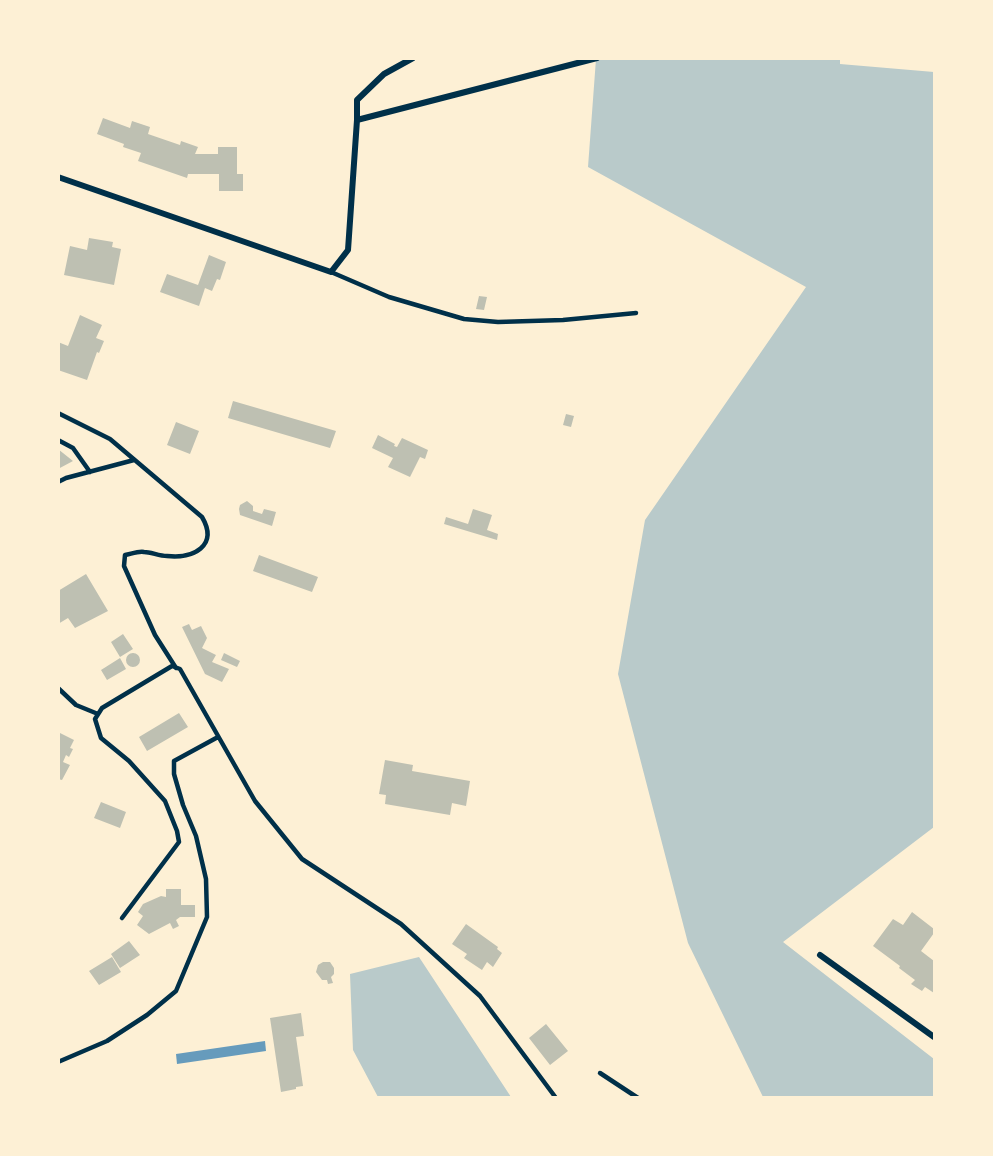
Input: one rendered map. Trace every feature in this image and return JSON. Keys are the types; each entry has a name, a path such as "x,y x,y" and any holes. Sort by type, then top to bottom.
{"street":[{"path":"58,177 331,272 348,250 357,100 384,74 413,58"},
{"path":"357,120 597,58"},
{"path":"820,955 934,1037"}],"lane":[{"path":"331,272 389,297 464,319 498,322 563,320 636,313"},
{"path":"58,413 110,439 202,517 206,524 208,537 204,547 190,556 168,557 143,552 125,555 124,566 155,635 176,668"},
{"path":"58,440 73,448 90,472"},
{"path":"58,482 134,460"},
{"path":"122,918 179,842 165,801 129,761 101,738 94,718 102,708 172,666 180,669 255,801 302,859 401,924 480,996 556,1098"},
{"path":"58,688 76,705 98,714"},
{"path":"58,1062 107,1041 176,991 207,917 207,898 206,879 196,836 183,806 174,774 174,761 218,737"},
{"path":"600,1073 638,1098"}],"shaded area":[{"path":"840,58 840,64 934,72 934,827 783,942 934,1059 934,1097 763,1097 688,943 618,674 645,520 806,287 588,167 596,59"},
{"path":"419,957 511,1097 378,1097 353,1050 350,974"}],"water":[{"path":"265,1041 266,1051 177,1064 176,1054"}],"building":[{"path":"103,118 130,128 132,121 150,127 148,134 180,145 181,141 198,147 195,154 218,154 218,147 237,147 237,174 243,174 243,191 219,191 219,174 188,174 187,178 138,161 141,153 97,134"},
{"path":"89,238 113,242 112,247 121,249 114,285 64,275 70,246 87,250"},
{"path":"209,255 226,262 220,280 217,279 212,291 205,288 199,306 160,292 167,274 198,285"},
{"path":"479,296 487,297 484,310 476,309"},
{"path":"80,315 102,325 96,338 104,341 99,353 97,352 87,380 58,370 58,342 68,346"},
{"path":"233,401 336,431 330,448 228,418"},
{"path":"566,414 574,416 571,427 563,425"},
{"path":"176,422 199,431 190,454 167,445"},
{"path":"378,435 397,447 402,438 428,450 425,459 420,457 410,477 388,467 393,458 372,448"},
{"path":"58,449 73,461 58,469"},
{"path":"247,501 253,506 253,511 262,514 264,509 276,512 272,526 240,515 240,505"},
{"path":"473,509 492,515 487,530 498,534 497,540 444,524 446,517 468,524"},
{"path":"259,555 318,577 312,592 253,571"},
{"path":"86,574 108,611 75,628 68,618 58,624 58,591"},
{"path":"189,624 192,630 201,626 207,638 202,648 216,655 212,662 229,669 222,682 205,674 182,627"},
{"path":"123,634 133,649 120,657 111,642"},
{"path":"133,653 138,655 140,660 138,665 133,667 128,665 126,660 128,655"},
{"path":"224,653 240,661 237,667 221,660"},
{"path":"120,658 126,669 107,680 101,670"},
{"path":"179,713 188,727 147,751 139,737"},
{"path":"58,732 74,740 69,757 66,755 63,762 70,765 62,780 58,779"},
{"path":"385,760 413,765 412,771 470,781 466,806 452,803 450,815 385,804 386,795 379,794"},
{"path":"101,802 126,812 120,828 94,818"},
{"path":"166,889 181,889 181,905 195,905 195,917 180,917 176,920 179,926 173,929 170,923 149,934 137,925 143,916 138,912 143,904 161,896 166,897"},
{"path":"912,912 934,929 934,933 921,951 934,961 934,993 925,987 922,991 911,984 915,980 873,946 893,919 903,925"},
{"path":"466,924 498,947 497,949 502,953 493,967 487,962 482,970 464,958 467,954 452,944"},
{"path":"129,941 140,955 120,968 111,954"},
{"path":"112,957 121,972 99,985 89,971"},
{"path":"330,962 334,968 334,974 331,977 333,983 328,984 327,980 322,980 316,972 318,965"},
{"path":"301,1013 304,1036 296,1037 303,1086 281,1092 270,1018"},
{"path":"546,1024 568,1051 550,1065 529,1038"}]}
